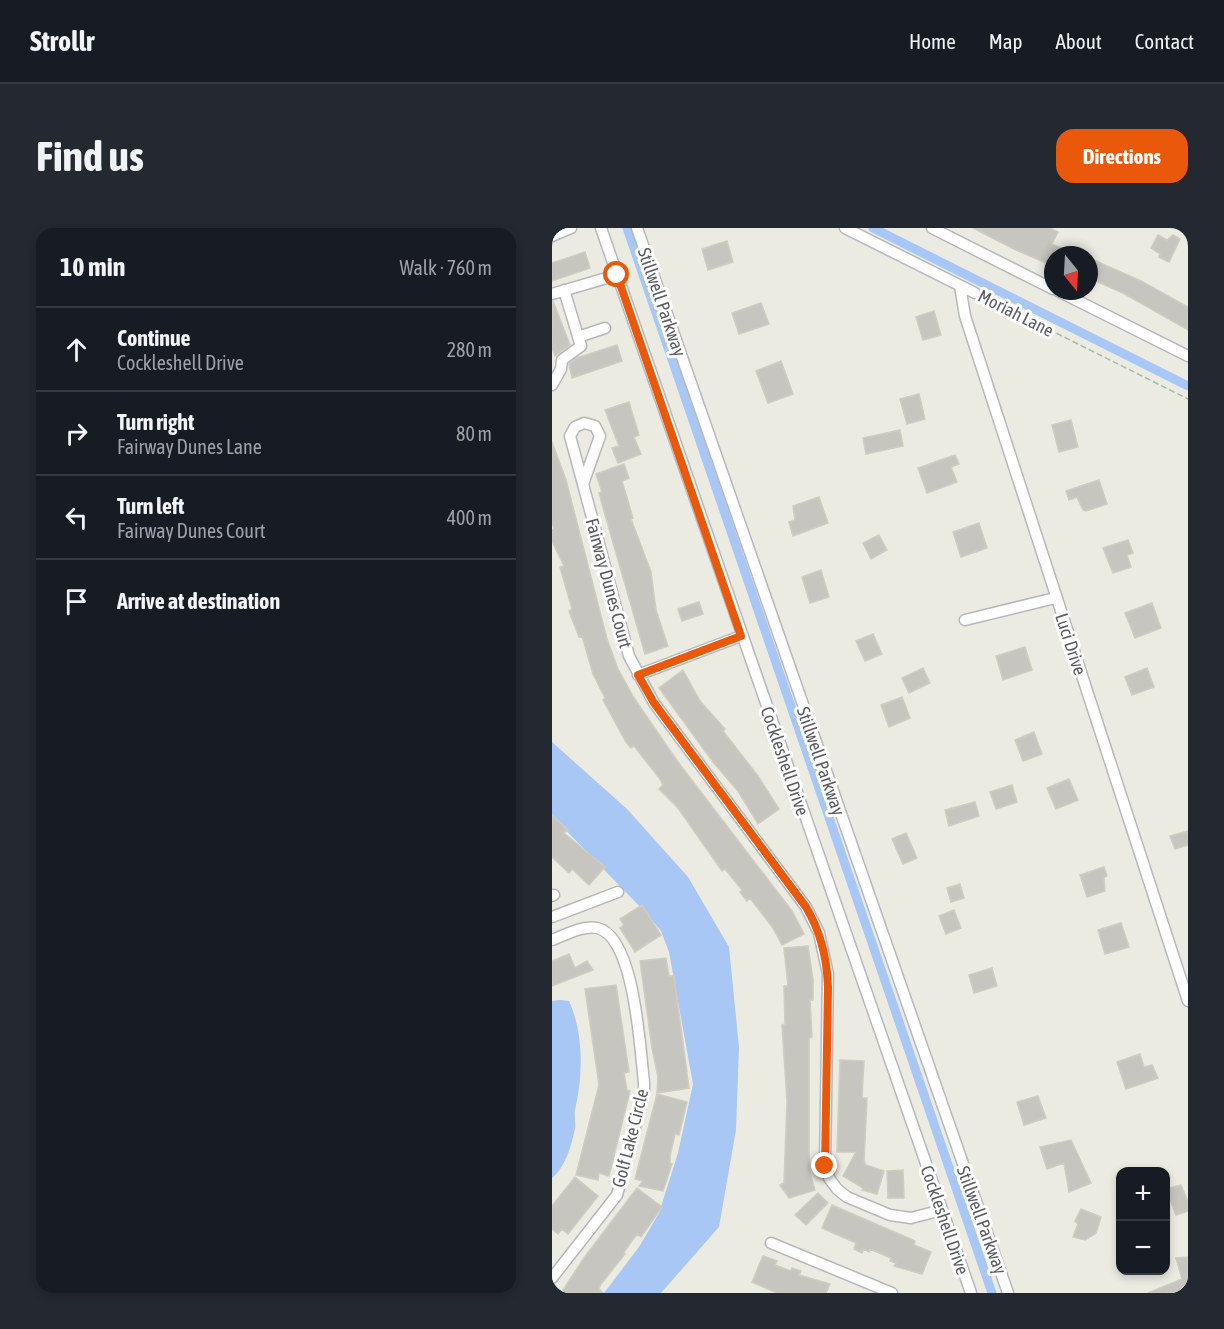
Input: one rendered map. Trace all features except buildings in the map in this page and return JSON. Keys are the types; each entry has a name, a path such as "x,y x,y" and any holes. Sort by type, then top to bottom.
{"street":[{"path":"552,236 571,228"},
{"name":"Cockleshell Drive","path":"601,228 971,1293"},
{"name":"Stillwell Parkway","path":"637,228 1008,1293"},
{"name":"Moriah Lane","path":"844,228 975,293"},
{"path":"932,228 1044,284"},
{"path":"552,294 617,275"},
{"name":"Luci Drive","path":"960,286 965,316 1188,1001"},
{"path":"552,385 561,369 562,360 581,346 564,290"},
{"path":"1076,300 1188,357"},
{"path":"578,337 605,328"},
{"name":"Fairway Dunes Court","path":"583,484 600,436 595,426 584,423 575,427 570,436 624,636 638,675 654,703 806,907 819,933 828,980 825,1166 829,1178 847,1197 901,1218 922,1216 942,1209"},
{"path":"964,620 1055,598"},
{"path":"638,675 741,636"},
{"path":"552,917 618,892"},
{"name":"Golf Lake Circle","path":"552,940 586,928 596,928 605,932 618,948 630,978 644,1082 644,1093 621,1185 552,1278"},
{"path":"771,1243 885,1291"}],"path":[{"name":"Moriah Lane","path":"975,293 1188,399"}],"water":[{"path":"552,742 627,809 688,877 729,947 739,1047 736,1130 719,1227 661,1293 604,1293 639,1247 659,1213 678,1153 693,1084 669,952 661,931 647,914 552,816"},
{"path":"552,1001 569,1001 574,1014 580,1041 581,1069 575,1127 570,1149 552,1178"}],"waterway":[{"path":"627,228 992,1293"},
{"path":"873,228 1188,386"}],"route":[{"path":"617,275 741,636 638,675 654,703 806,907 819,933 824,947 828,974 825,1166"}]}
